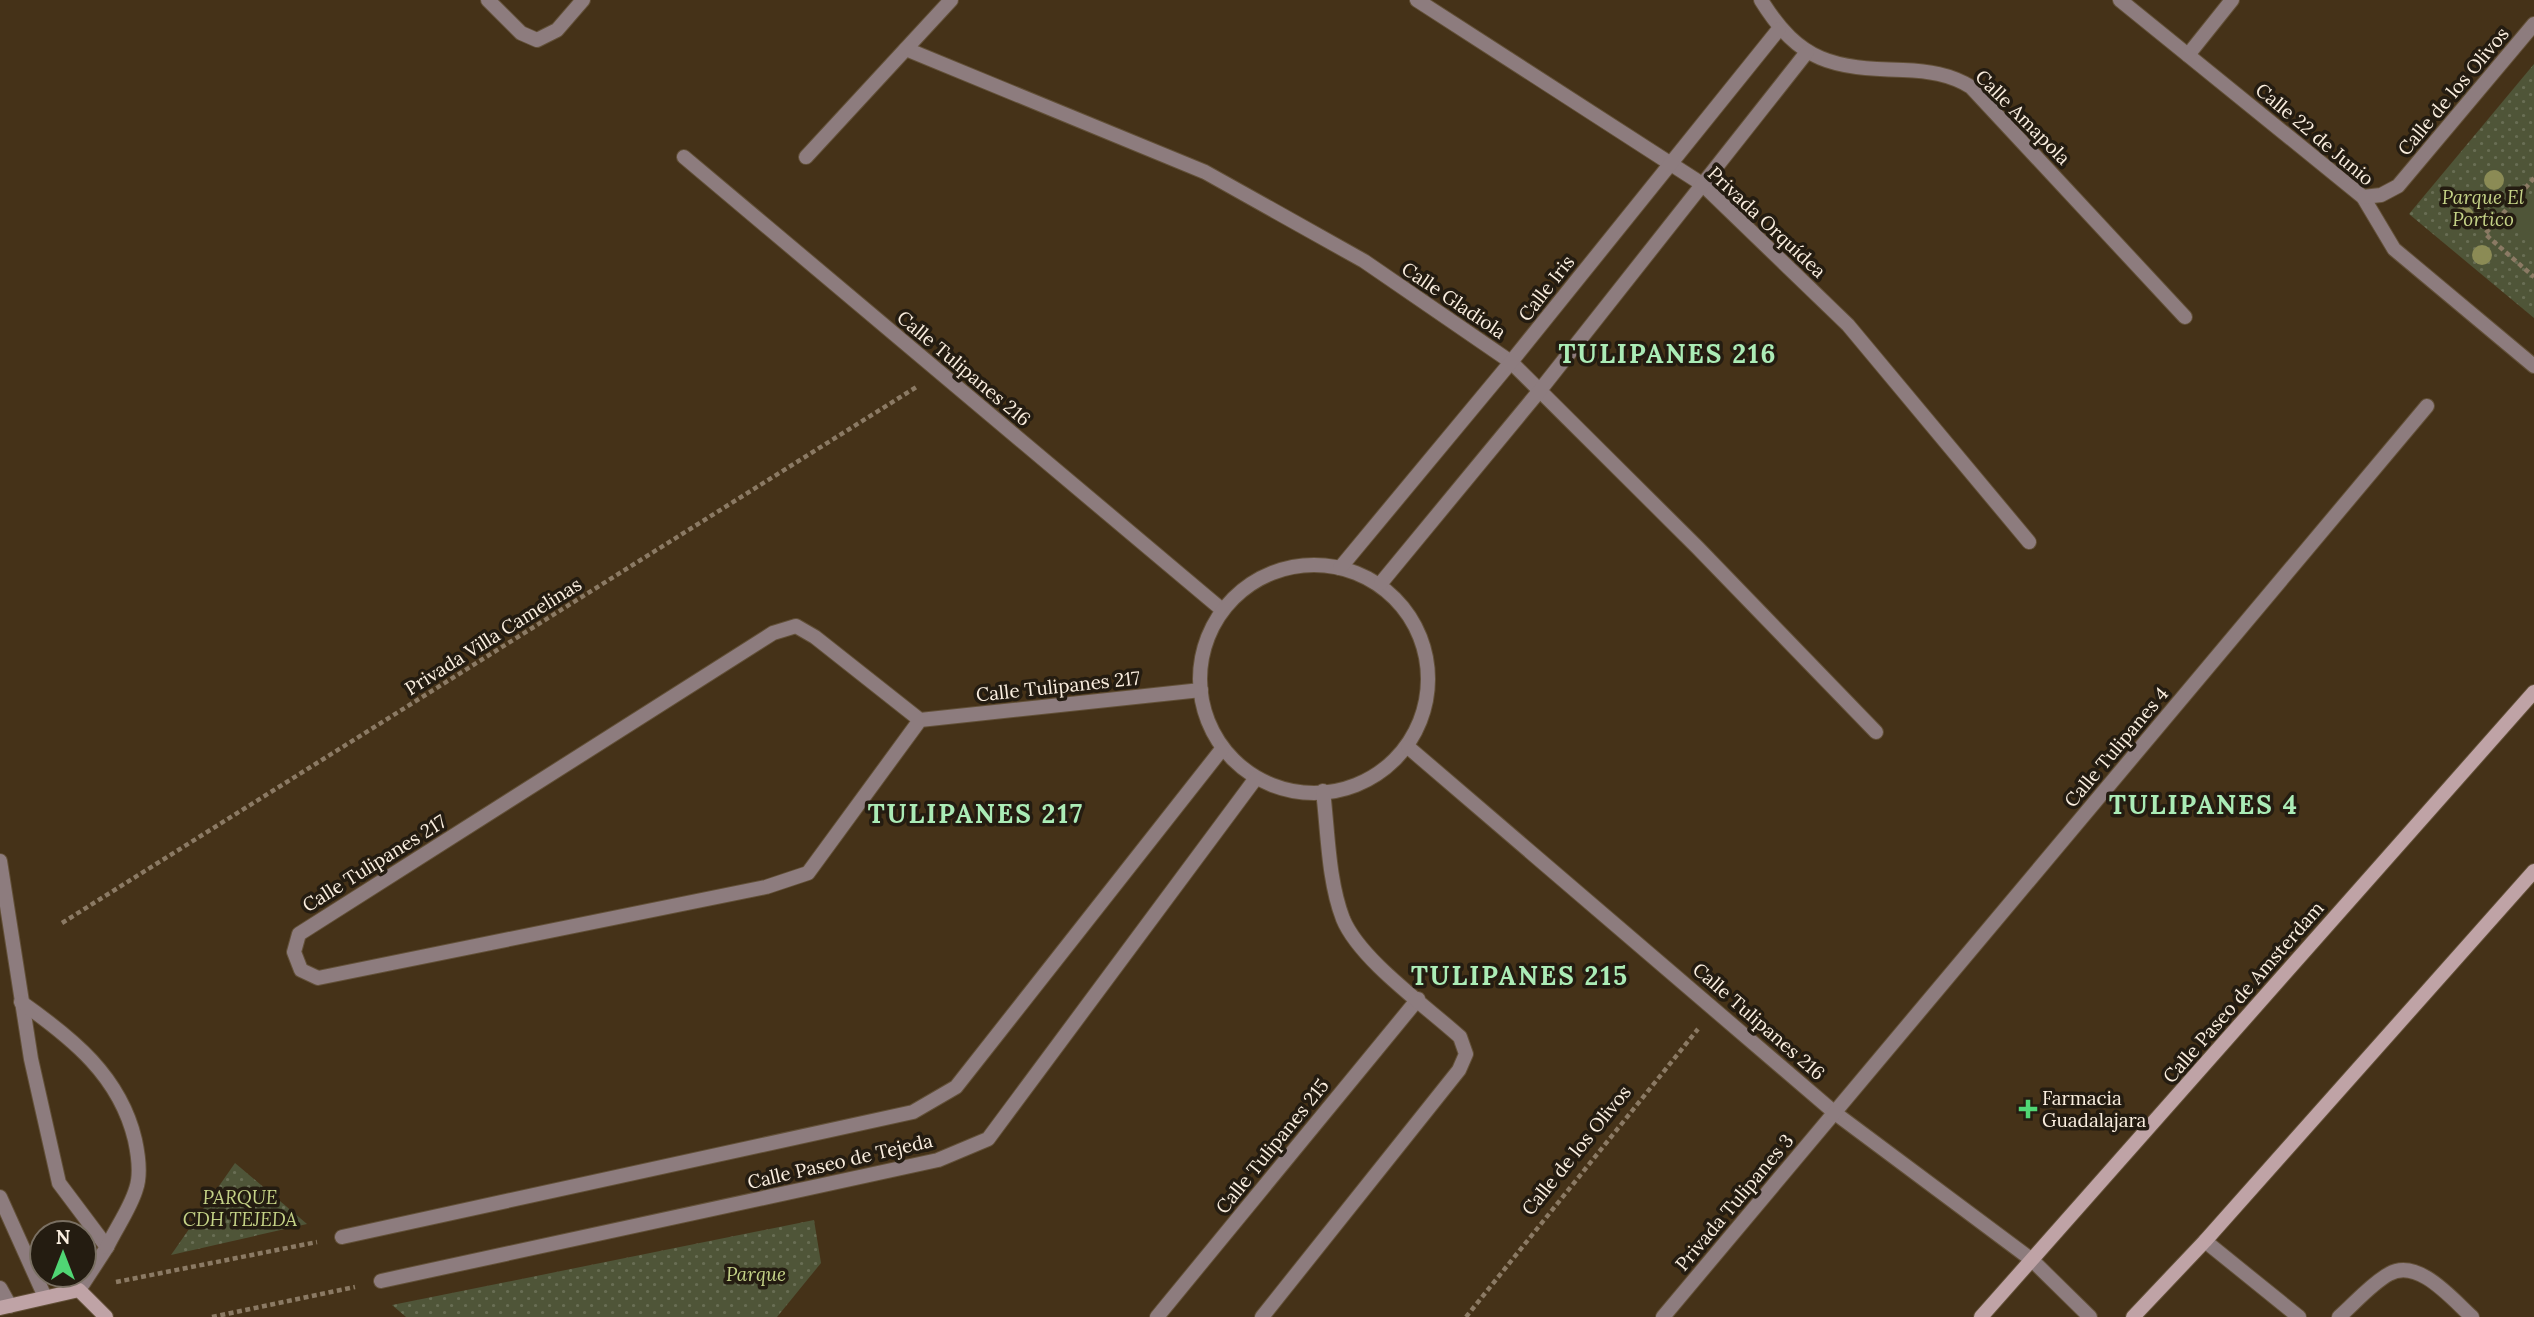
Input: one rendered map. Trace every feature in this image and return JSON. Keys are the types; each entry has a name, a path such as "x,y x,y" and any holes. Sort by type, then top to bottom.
{"main road":[{"name":"Calle Paseo de Amsterdam","path":"1981,1317 2534,692"},
{"path":"2133,1317 2205,1241 2534,872"},
{"path":"5,1307 79,1290 106,1317"}],"street":[{"path":"488,0 521,33 537,40 557,30 583,0"},
{"path":"806,157 951,0"},
{"name":"Privada Orquídea","path":"1417,0 1702,184 1847,324 2029,542"},
{"name":"Calle Amapola","path":"1761,0 1779,29 1807,52 1830,63 1862,69 1946,75 1971,87 2185,317"},
{"name":"Calle 22 de Junio","path":"2120,0 2363,197 2395,249 2534,366"},
{"path":"2188,55 2232,0"},
{"name":"Calle de los Olivos","path":"2363,197 2381,195 2398,186 2534,24"},
{"name":"Calle Iris","path":"1340,568 1511,362 1779,29"},
{"name":"Calle Gladiola","path":"906,49 1205,172 1364,261 1511,362 1541,389 1876,732"},
{"path":"1381,583 1541,389 1807,52"},
{"name":"Calle Tulipanes 216","path":"684,157 1220,608"},
{"name":"Calle Tulipanes 4","path":"1835,1113 2427,406"},
{"path":"1283,567 1340,568 1381,583 1405,608 1425,648 1428,694 1408,747 1384,770 1344,789 1299,793 1256,778 1222,749 1202,709 1199,664 1220,608 1243,587 1283,567"},
{"name":"Calle Tulipanes 217","path":"919,720 808,873 766,887 318,978 301,970 294,953 299,934 773,633 796,626 815,636 919,720 1201,690"},
{"name":"Calle Tulipanes 216","path":"1408,747 1716,1007 1835,1113 2032,1260 2090,1317"},
{"name":"Calle Paseo de Tejeda","path":"342,1237 913,1112 956,1087 1222,749"},
{"name":"Calle Paseo de Tejeda","path":"381,1281 938,1160 988,1139 1256,778"},
{"path":"1262,1317 1450,1080 1466,1054 1460,1037 1362,950 1343,919 1332,866 1322,791"},
{"path":"0,861 21,1002 59,1183 107,1247"},
{"name":"Calle Tulipanes 215","path":"1157,1317 1418,999"},
{"path":"21,1002 80,1046 99,1067 131,1122 137,1153 137,1187 107,1247 79,1290"},
{"name":"Privada Tulipanes 3","path":"1664,1317 1835,1113"},
{"path":"0,1197 45,1297"},
{"path":"2205,1241 2300,1317"},
{"path":"2339,1317 2391,1272 2409,1271 2429,1279 2472,1317"},
{"path":"0,1288 5,1307"}],"path":[{"path":"2534,178 2485,234 2534,277"},
{"name":"Privada Villa Camelinas","path":"62,923 939,372"},
{"name":"Calle de los Olivos","path":"1466,1317 1716,1007"},
{"path":"79,1290 342,1237"},
{"path":"212,1317 381,1281"}],"green space":[{"name":"Parque El Portico","path":"2534,64 2534,318 2409,214"},
{"path":"2534,191 2534,242 2509,218"},
{"name":"PARQUE CDH TEJEDA","path":"235,1163 307,1224 171,1255"},
{"name":"Parque","path":"814,1220 821,1263 777,1317 406,1317 392,1305"}],"place":[{"name":"Farmacia Guadalajara","path":"2028,1109"}],"district":[{"name":"TULIPANES 216","path":"1668,353"},
{"name":"TULIPANES 4","path":"2204,804"},
{"name":"TULIPANES 217","path":"976,813"},
{"name":"TULIPANES 215","path":"1520,975"}]}
